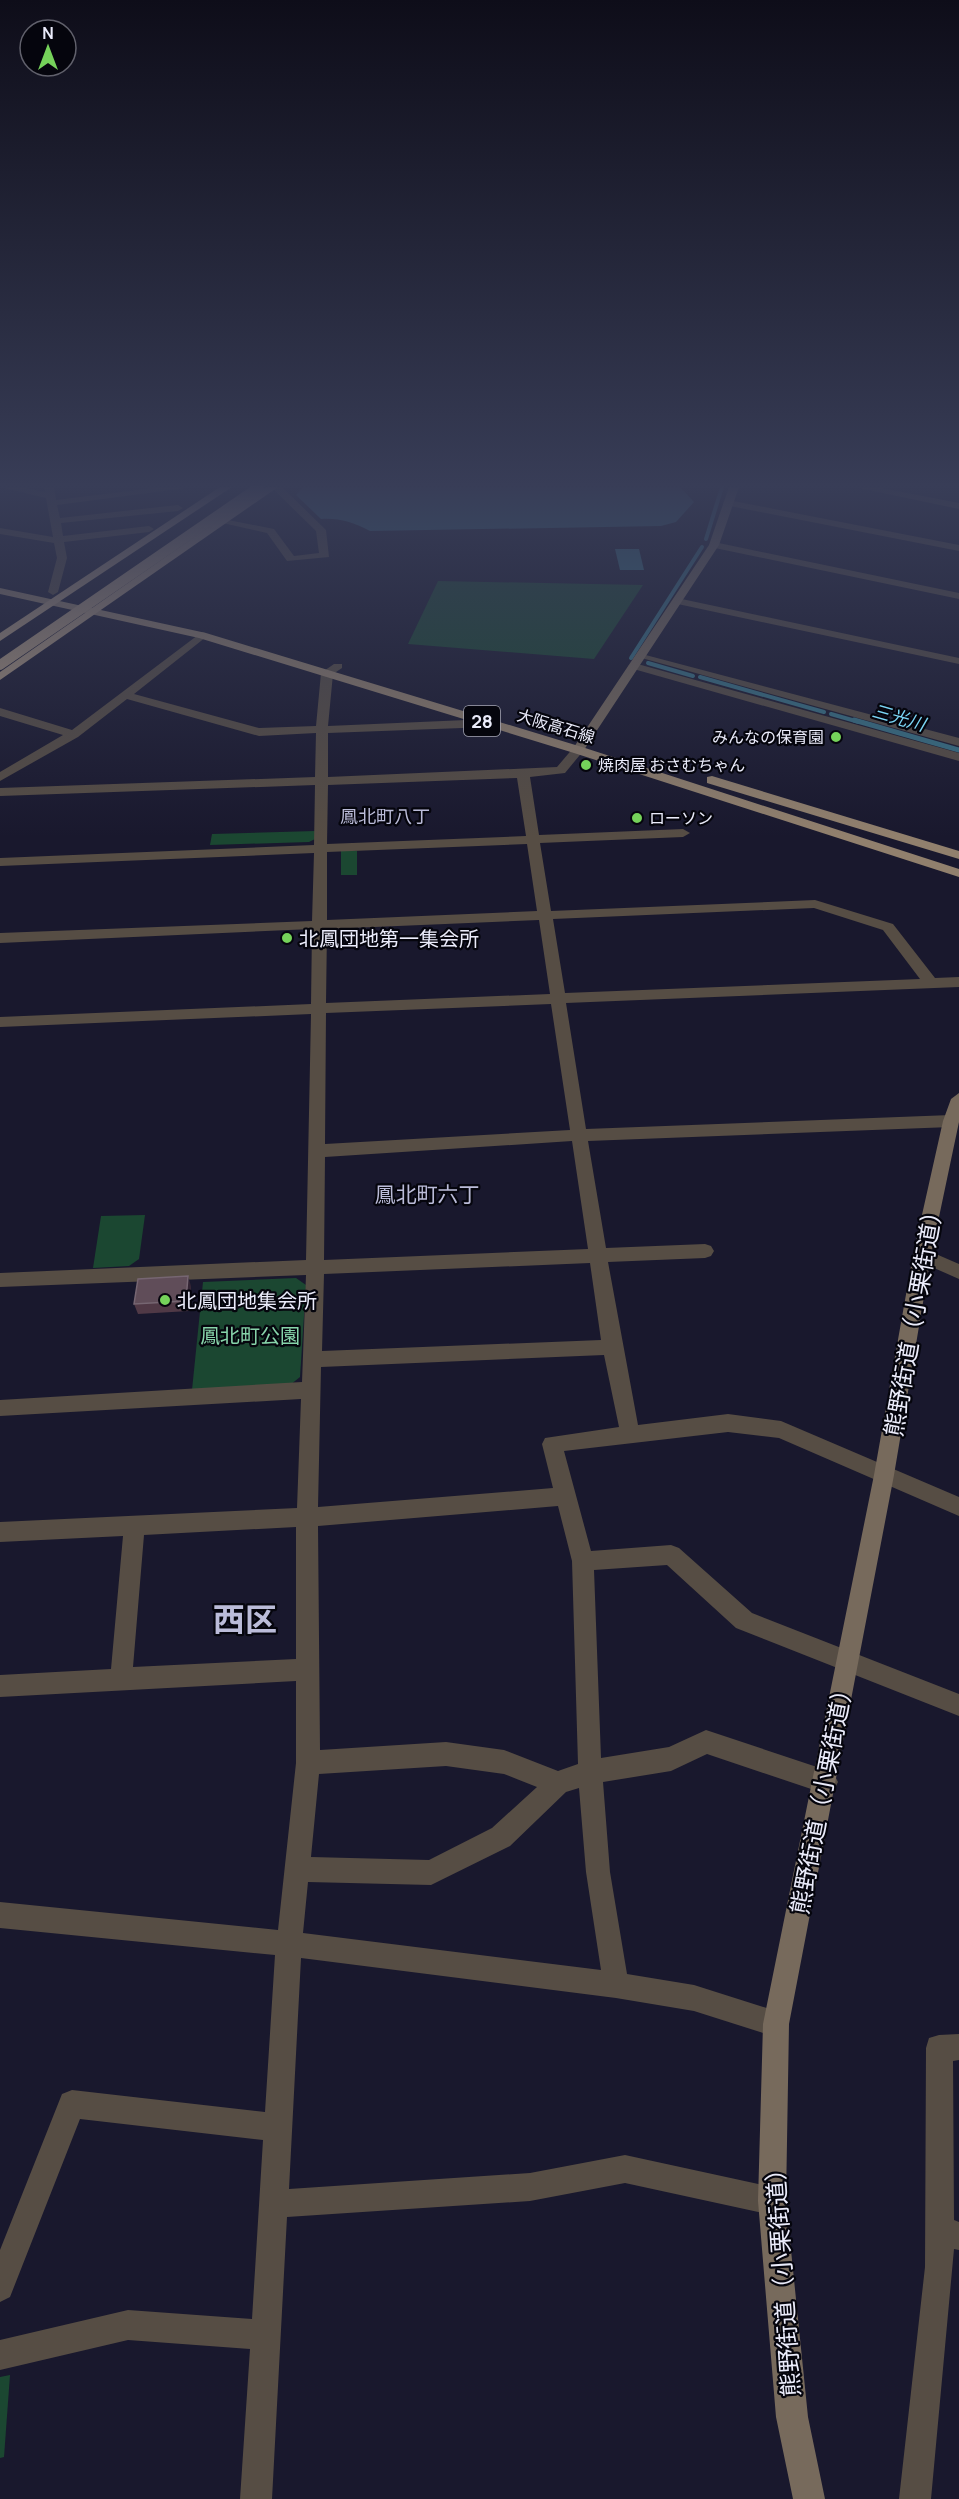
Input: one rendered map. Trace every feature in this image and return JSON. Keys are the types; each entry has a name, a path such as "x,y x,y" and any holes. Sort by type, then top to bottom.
{"highway":[{"path":"0,638 47,604"},
{"path":"0,651 70,604"},
{"path":"0,665 89,604"},
{"path":"0,677 107,604"}],"main road":[{"name":"大阪高石線","path":"76,604 95,611 202,635 332,670 582,746 959,855"},
{"name":"大阪高石線","path":"111,604 194,623 489,723 582,746 959,873"}],"street":[{"path":"0,792 523,774 561,770 582,746 675,604"},
{"path":"689,604 959,661"},
{"path":"0,777 74,734 202,635"},
{"path":"638,660 826,713 959,757"},
{"path":"256,2499 290,1944 308,1762 307,1516 315,1266 322,730 332,670"},
{"path":"125,695 259,732 489,723"},
{"path":"0,712 74,734"},
{"path":"826,713 959,742"},
{"path":"523,774 546,915 556,999 612,1347 630,1434"},
{"path":"0,862 683,833"},
{"path":"0,938 815,904 888,927 931,982"},
{"path":"0,1022 959,982"},
{"path":"317,1151 955,1110"},
{"name":"熊野街道（小栗街道）","path":"809,2499 792,2417 772,2201 776,2024 826,1782 884,1474 922,1255 955,1110"},
{"path":"0,1280 705,1251"},
{"path":"922,1255 959,1272"},
{"path":"312,1359 612,1347"},
{"path":"0,1408 311,1390"},
{"path":"616,1985 598,1872 590,1772 582,1561 552,1444 728,1423 781,1430 959,1507"},
{"path":"0,1532 307,1516 564,1496"},
{"path":"121,1679 134,1525"},
{"path":"582,1561 671,1555 744,1621 959,1705"},
{"path":"0,1686 309,1669"},
{"path":"298,1869 431,1873 501,1837 558,1783 590,1772 671,1759 706,1742 826,1782"},
{"path":"308,1762 446,1754 504,1762 558,1783"},
{"path":"0,1915 290,1944 616,1985 694,1998 776,2024"},
{"path":"915,2499 940,2267 949,2232 939,2048 959,2047"},
{"path":"0,2287 72,2104 280,2128"},
{"path":"274,2204 530,2187 625,2169 772,2201"},
{"path":"0,2355 128,2325 266,2335"}],"green space":[{"path":"427,604 631,604 594,659 408,644"},
{"path":"315,831 315,839 309,842 210,845 212,834"},
{"path":"341,851 357,851 357,875 341,875"},
{"path":"145,1215 139,1259 129,1266 93,1268 101,1216"},
{"name":"鳳北町公園","path":"296,1278 306,1285 300,1377 290,1385 192,1390 203,1282"},
{"path":"10,2375 4,2457 0,2458 0,2377"}],"building":[{"path":"188,1276 186,1301 134,1304 138,1279"}],"waterway":[{"name":"三光川","path":"631,658 666,604"},
{"name":"三光川","path":"648,663 693,676"},
{"name":"三光川","path":"700,677 824,712"},
{"name":"三光川","path":"831,714 859,722"},
{"name":"三光川","path":"854,720 959,750"}],"place":[{"name":"みんなの保育園","path":"836,737"},
{"name":"焼肉屋 おさむちゃん","path":"586,765"},
{"name":"ローソン","path":"637,818"},
{"name":"北鳳団地第一集会所","path":"287,938"},
{"name":"北鳳団地集会所","path":"165,1300"}],"district":[{"name":"鳳北町八丁","path":"385,816"},
{"name":"鳳北町六丁","path":"427,1194"},
{"name":"西区","path":"245,1619"}]}
